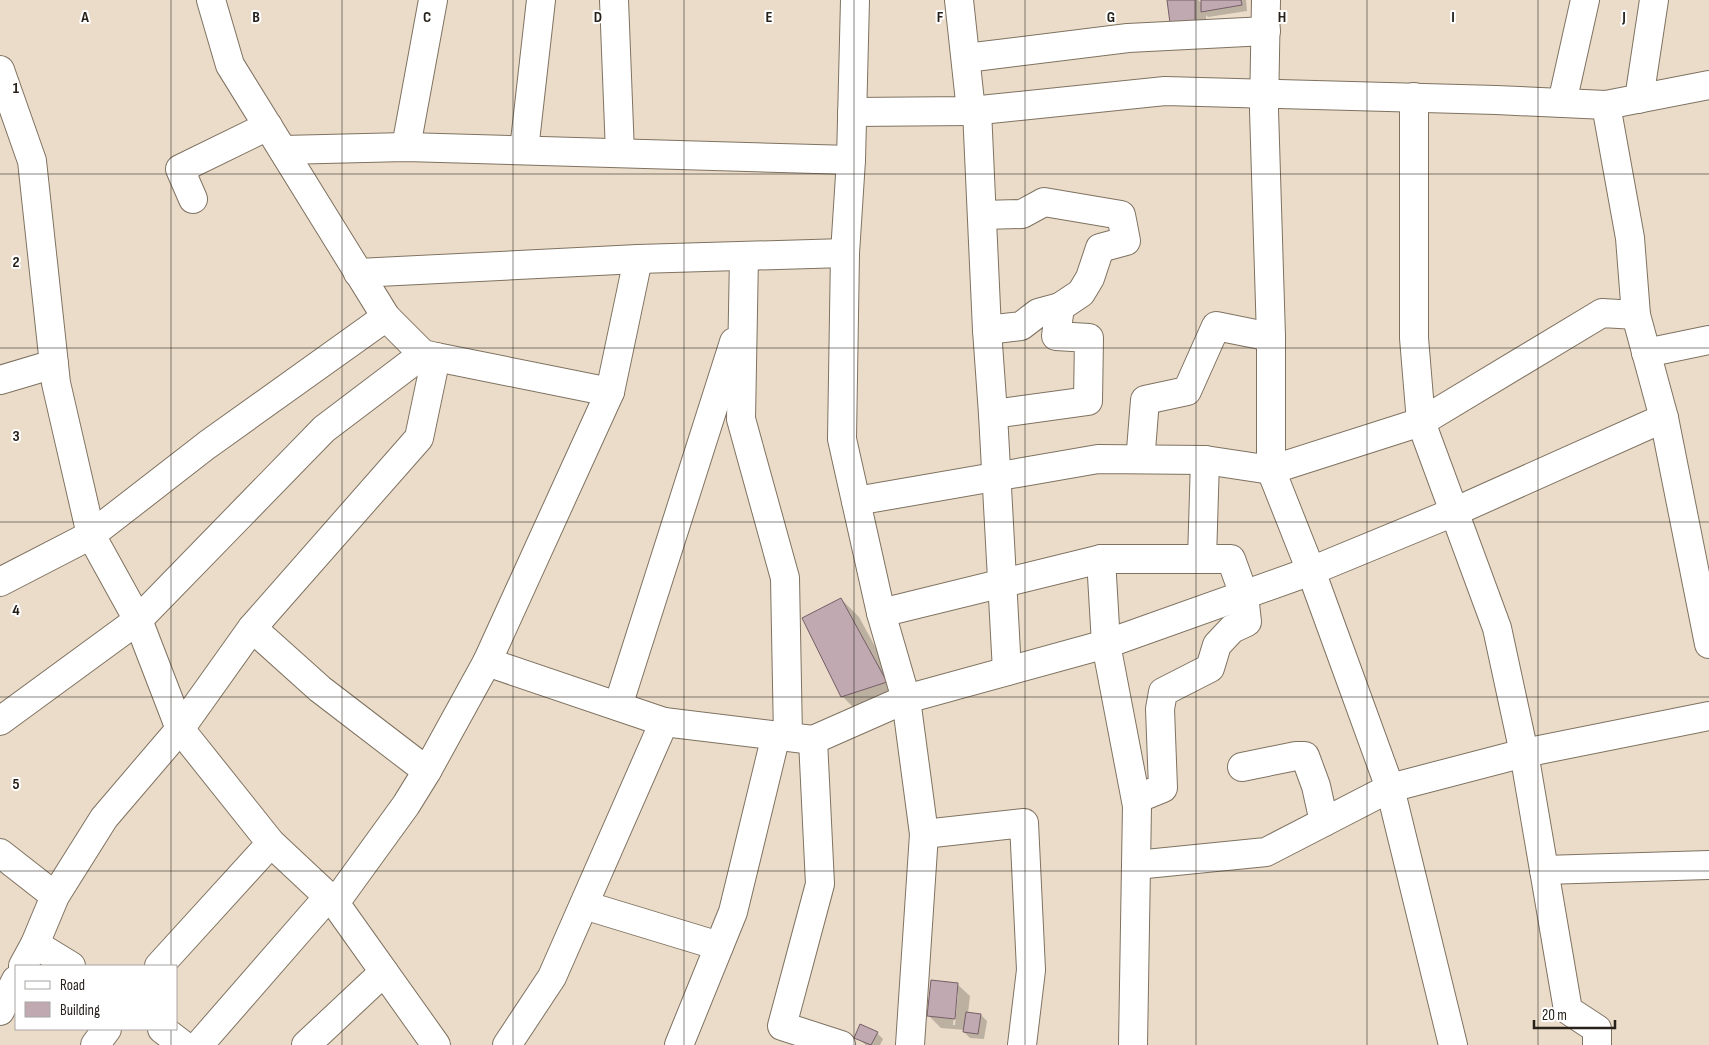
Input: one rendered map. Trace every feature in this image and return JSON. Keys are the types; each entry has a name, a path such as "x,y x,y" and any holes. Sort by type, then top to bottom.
{"street":[{"path":"212,0 230,64 386,318 430,355 610,392"},
{"path":"406,147 433,0"},
{"path":"524,150 541,0"},
{"path":"614,0 620,153"},
{"path":"855,0 851,160 845,253 842,439 881,613 906,699 924,834 910,1045"},
{"path":"959,0 974,110 982,215 986,330 997,477 1006,672"},
{"path":"1266,0 1264,94 1271,337 1272,470 1390,788 1453,1045"},
{"path":"1562,103 1585,0"},
{"path":"1639,99 1654,0"},
{"path":"966,58 1128,38 1266,31"},
{"path":"0,70 32,160 56,383 91,535 138,620 180,729 271,843 332,900 384,972 428,1042"},
{"path":"852,112 974,110 1165,91 1414,97 1606,105 1709,85"},
{"path":"1414,97 1414,338 1421,422 1497,628 1524,753 1568,1010 1597,1029 1597,1045"},
{"path":"1606,105 1630,238 1636,315 1664,418 1709,644"},
{"path":"193,199 180,169 268,126"},
{"path":"283,150 406,147 851,160"},
{"path":"982,215 1022,214 1044,202 1121,215 1126,242 1100,248 1090,278 1080,293 1060,307 1038,313 1021,326 986,330"},
{"path":"358,273 638,259 845,253"},
{"path":"744,256 741,419 784,578 792,737 820,884 782,1026 810,1040 841,1045"},
{"path":"198,1045 332,900 406,805 427,771 487,662 610,392 638,259"},
{"path":"993,414 1088,401 1090,338 1056,336 1060,307"},
{"path":"618,706 743,312"},
{"path":"856,501 1098,459 1205,460 1272,470 1421,422 1602,313 1636,315"},
{"path":"0,582 91,535 207,445 386,318"},
{"path":"1138,459 1145,400 1187,391 1216,326 1271,337"},
{"path":"1646,353 1709,340"},
{"path":"0,721 138,620 324,429 430,355"},
{"path":"67,965 29,955 55,896 104,818 180,729 252,628 419,438 430,355"},
{"path":"0,380 54,364"},
{"path":"487,662 664,722 792,737 906,699 1106,644 1311,571 1454,512 1664,418"},
{"path":"1202,559 1205,460"},
{"path":"881,613 1101,559 1231,559 1244,595 1247,622 1232,630 1217,644 1210,668 1163,692 1160,708 1163,788 1136,799"},
{"path":"1101,559 1106,644 1136,799 1132,1045"},
{"path":"252,628 320,689 427,771"},
{"path":"1136,865 1266,852 1390,788 1524,753 1709,716"},
{"path":"507,1045 552,977 664,722"},
{"path":"679,1045 733,912 792,737"},
{"path":"1242,767 1296,756 1305,756 1316,786 1324,822"},
{"path":"924,834 1024,823 1030,970 1022,1045"},
{"path":"160,965 271,843"},
{"path":"0,853 55,896"},
{"path":"1544,870 1709,865"},
{"path":"584,905 719,946"},
{"path":"306,1045 384,972"},
{"path":"0,1012 15,982"},
{"path":"95,1045 106,1030"},
{"path":"163,1030 183,1045"}],"building":[{"path":"1167,0 1195,0 1195,30 1171,31"},
{"path":"1201,0 1241,0 1242,5 1201,12"},
{"path":"841,598 887,682 841,697 802,618"},
{"path":"931,980 958,983 955,1019 927,1016"},
{"path":"966,1012 981,1014 978,1034 963,1032"},
{"path":"860,1024 878,1032 871,1045 854,1038"}]}
